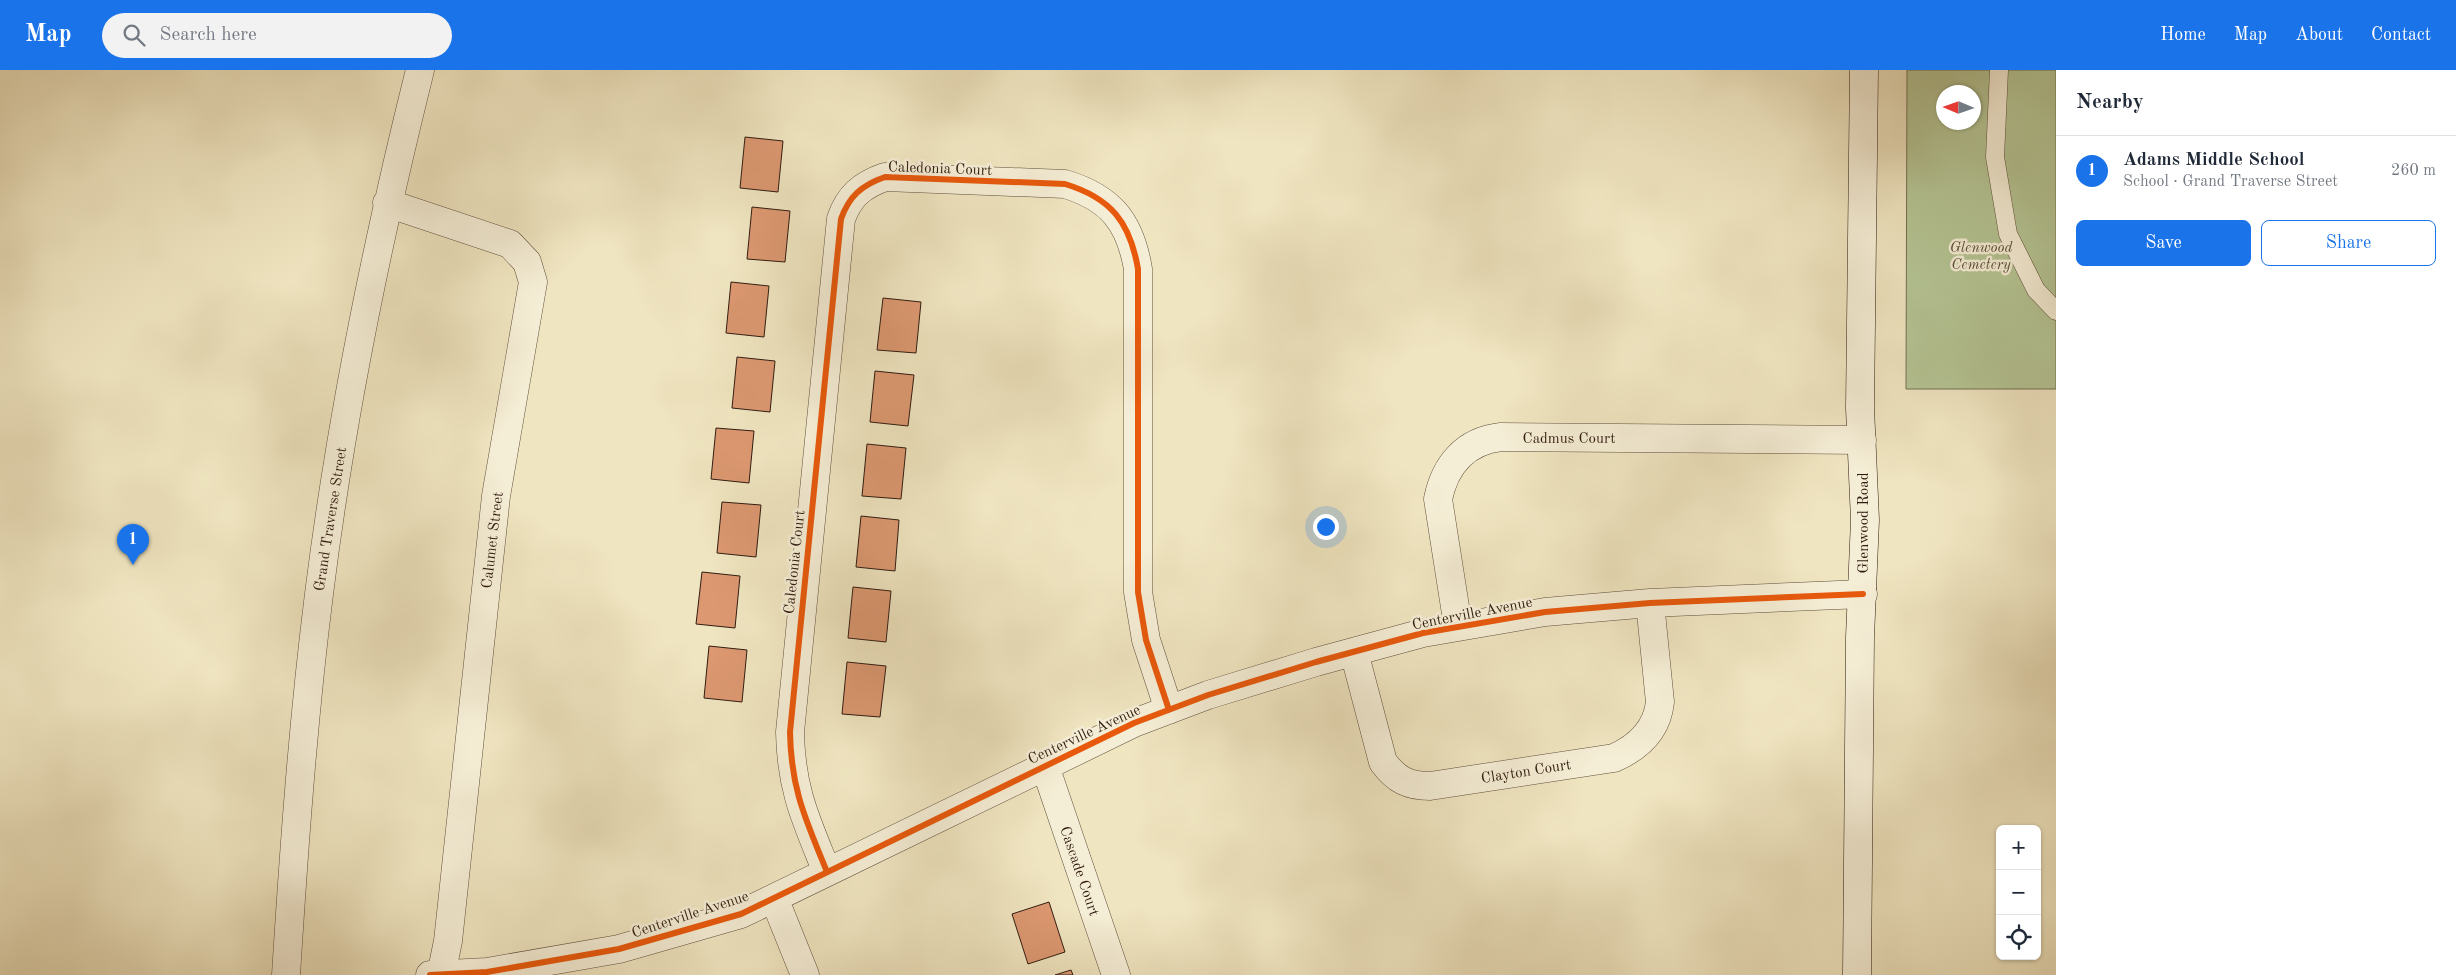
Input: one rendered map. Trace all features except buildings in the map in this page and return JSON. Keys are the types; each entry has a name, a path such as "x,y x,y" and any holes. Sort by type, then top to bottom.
{"street":[{"name":"Grand Traverse Street","path":"286,975 299,774 319,593 342,444 387,203 420,70"},
{"name":"Glenwood Road","path":"1857,975 1860,637 1866,520 1862,440 1864,70"},
{"name":"Caledonia Court","path":"827,872 802,812 795,788 790,764 790,732 840,219 852,196 868,182 885,177 1065,184 1084,190 1100,199 1126,227 1134,244 1138,269 1138,592 1146,640 1169,710"},
{"name":"Calumet Street","path":"387,203 510,244 527,262 533,282 496,496 448,941 441,975"},
{"name":"Cadmus Court","path":"1458,626 1438,499 1441,482 1449,467 1460,454 1474,444 1502,437 1862,440"},
{"name":"Centerville Avenue","path":"430,975 487,972 619,949 741,914 1134,723 1208,695 1423,633 1545,612 1650,603 1863,594"},
{"name":"Clayton Court","path":"1354,652 1383,762 1392,774 1414,786 1430,786 1614,758 1641,742 1652,729 1659,714 1660,702 1650,603"},
{"name":"Cascade Court","path":"1045,766 1116,975"},
{"path":"774,898 805,975"}],"lane":[{"path":"1999,70 1995,157 2008,234 2036,290 2056,311"}],"green space":[{"name":"Glenwood Cemetery","path":"1907,70 2056,70 2056,389 1906,389"}],"cycle path":[{"path":"827,872 801,804 793,771 790,732 841,219 848,204 857,192 877,180 885,177 1065,184 1095,197 1116,214 1124,225 1130,238 1138,269 1138,592 1146,640 1169,710"},
{"path":"430,975 487,972 619,949 741,914 1134,723 1208,695 1316,662 1423,633 1545,612 1650,603 1863,594"}],"place":[{"name":"Adams Middle School","path":"133,565"}]}
